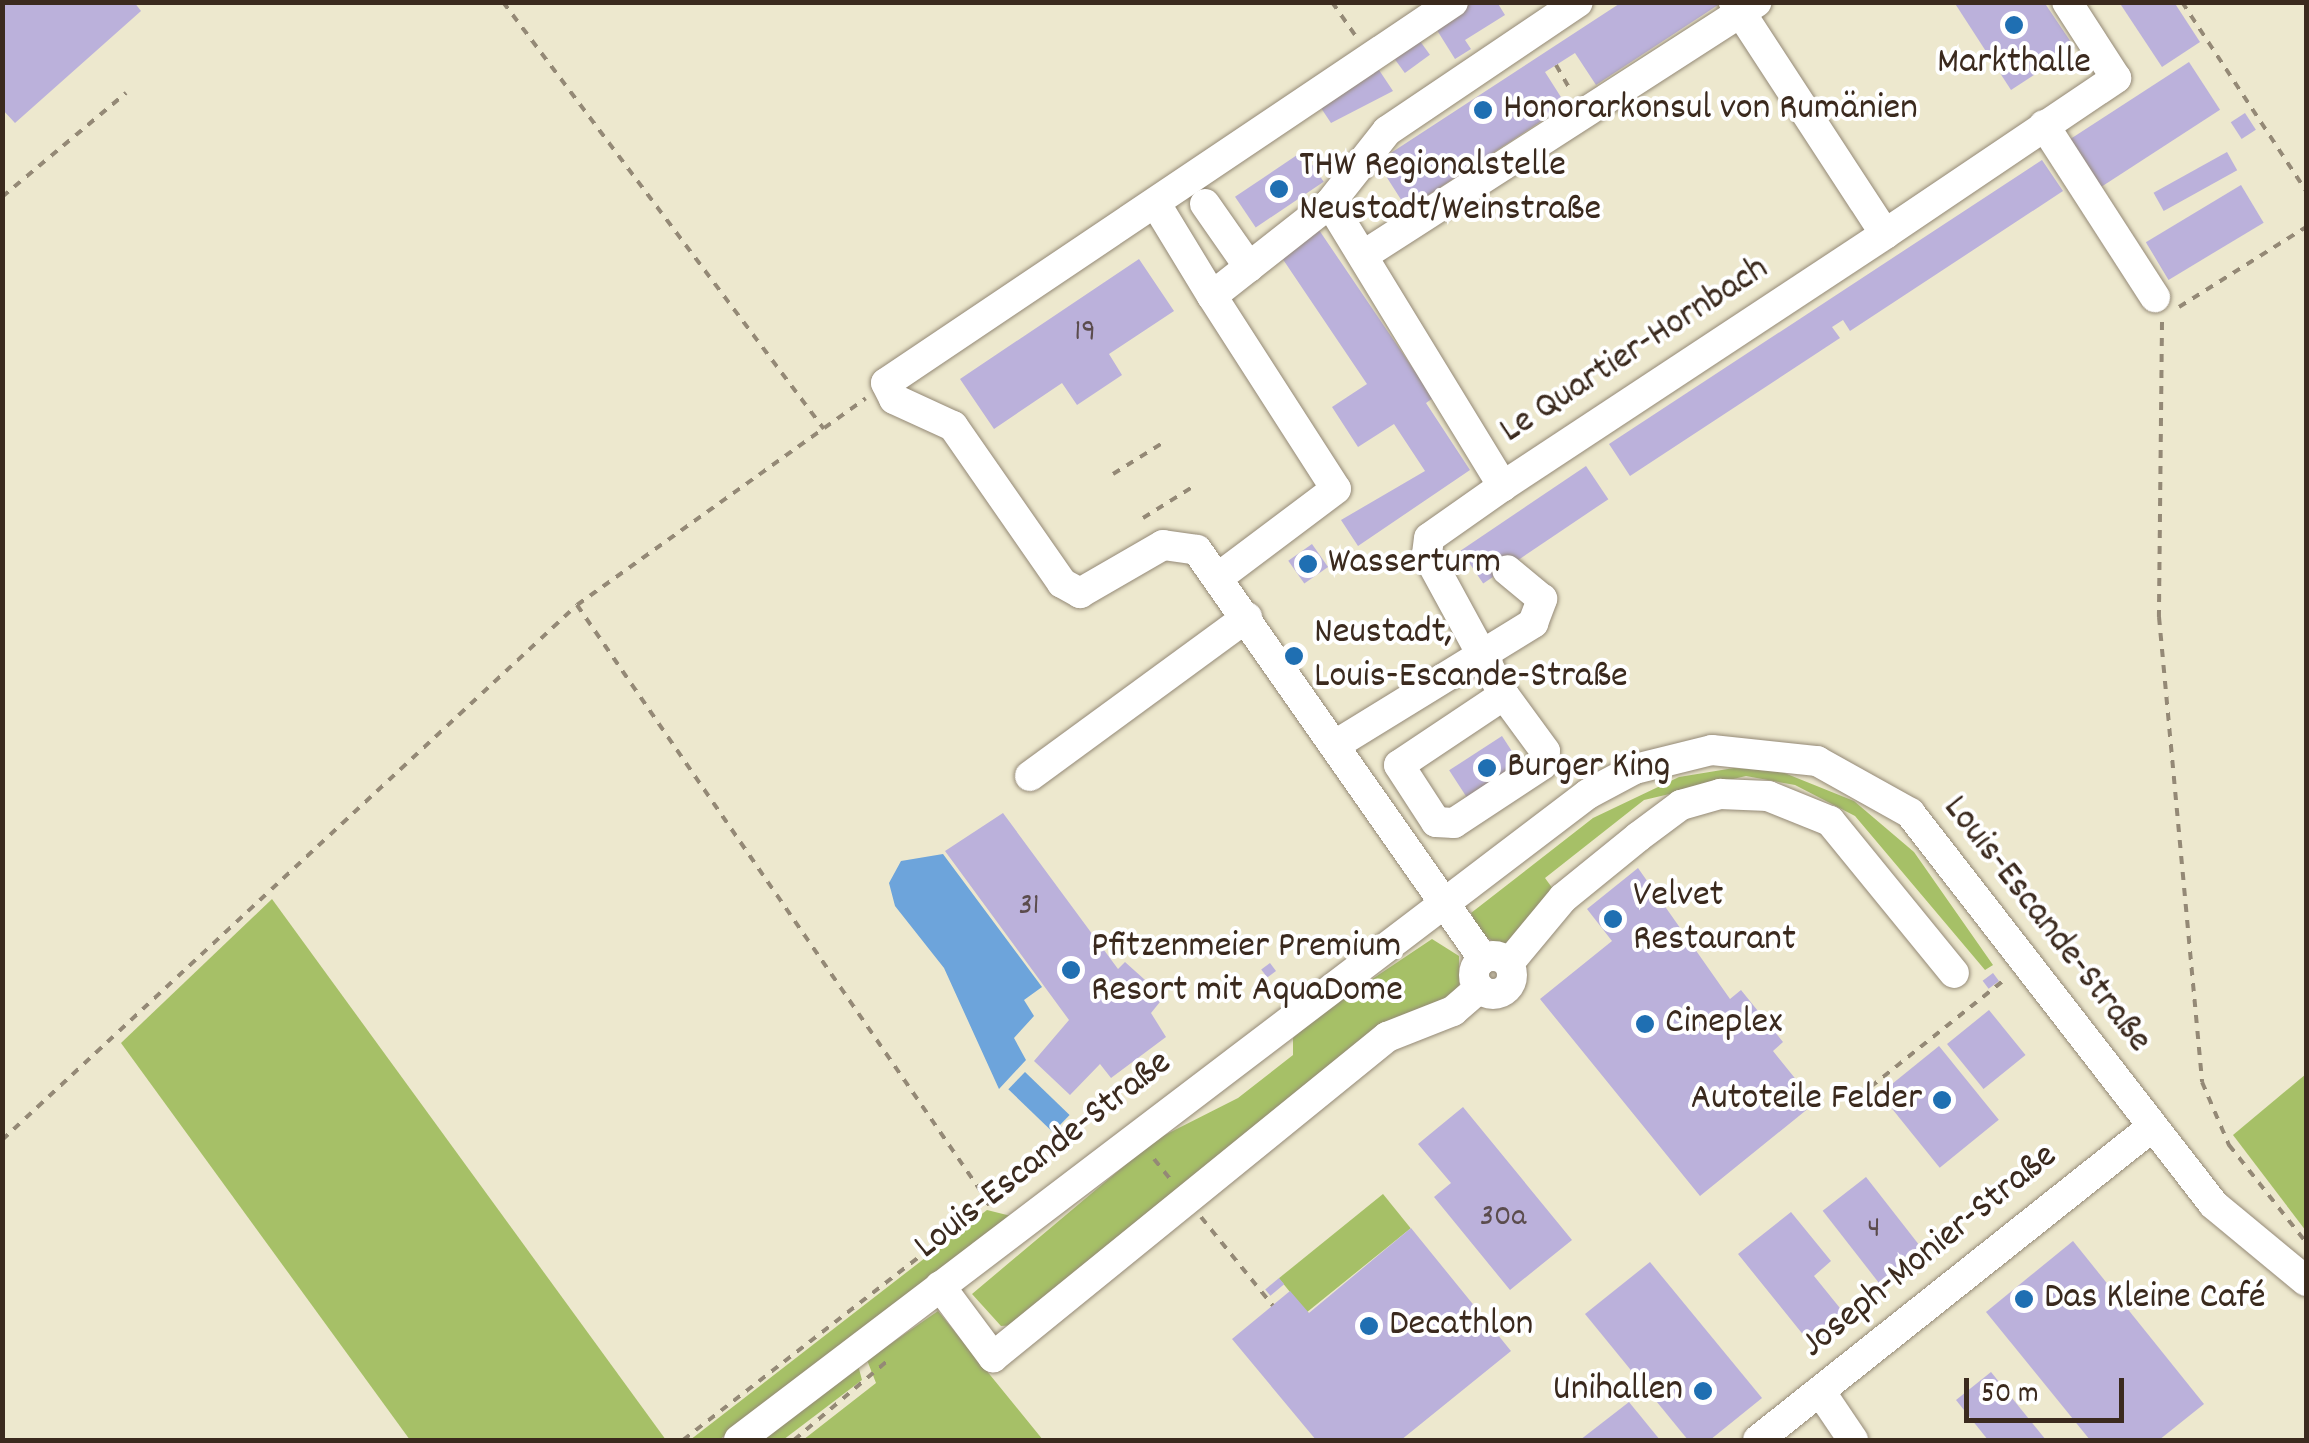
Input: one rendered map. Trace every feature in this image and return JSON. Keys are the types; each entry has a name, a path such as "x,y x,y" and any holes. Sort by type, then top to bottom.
{"street":[{"path":"1453,2 886,384 894,399 954,426 1062,583 1096,591 1180,542 1219,577 1447,900 1490,970"},
{"path":"1212,296 1330,203 1386,131 1578,2"},
{"name":"Le Quartier-Hornbach","path":"1330,203 1504,486 2116,78 2067,2"},
{"path":"1364,255 1744,6 1885,234"},
{"path":"2044,125 2159,307"},
{"path":"1156,204 1336,489 1219,577"},
{"path":"1205,204 1249,267"},
{"path":"1504,486 1429,538 1427,554 1469,618 1475,652 1545,752 1542,765 1454,823 1436,822 1399,765 1504,695"},
{"path":"1335,744 1475,652 1542,614 1542,599 1506,570"},
{"path":"1030,776 1247,617"},
{"name":"Louis-Escande-Straße","path":"739,1440 1447,900 1635,769 1712,750 1765,750 1842,770 1910,814 2230,1223 2306,1281"},
{"path":"940,1286 993,1357 1387,1037 1454,1011 1563,898 1681,805 1720,794 1768,796 1830,821 1954,973"},
{"name":"Joseph-Monier-Straße","path":"1758,1440 2152,1127"},
{"path":"1820,1391 1853,1440"}],"path":[{"path":"502,2 824,429"},
{"path":"1332,2 1370,55"},
{"path":"2182,2 2306,191"},
{"path":"2,197 126,93"},
{"path":"2306,227 2159,307 2159,617 2202,1082 2229,1145 2306,1242"},
{"path":"2,1140 577,605 886,384"},
{"path":"1113,474 1164,442"},
{"path":"1142,518 1194,486"},
{"path":"577,605 989,1203 686,1439"},
{"path":"1858,1097 2028,962"},
{"path":"794,1440 872,1382"}],"green space":[{"path":"1734,768 1782,772 1854,801 1914,852 1993,965 1985,970 1855,816 1795,785 1746,776 1644,800 1545,878 1553,889 1506,949 1481,934 1471,913 1593,818 1679,777"},
{"path":"272,899 666,1440 410,1440 121,1043"},
{"path":"1432,939 1459,956 1459,986 1446,999 1016,1325 1001,1326 972,1294 1155,1140 1238,1098 1293,1055 1293,1038 1323,1012"},
{"path":"2306,1074 2306,1231 2233,1135"},
{"path":"1383,1194 1411,1228 1307,1313 1279,1278"},
{"path":"987,1210 1011,1216 719,1440 690,1440"},
{"path":"938,1311 1043,1440 803,1440 876,1383 867,1360"},
{"path":"858,1365 862,1380 783,1440 759,1440"}],"water":[{"path":"943,854 1042,987 1024,1000 1034,1016 1014,1038 1026,1060 999,1089 944,968 895,906 889,883 901,861"},
{"path":"1025,1072 1070,1115 1053,1132 1008,1089"}],"building":[{"path":"2,2 134,2 141,11 15,123 2,109"},
{"path":"1473,2 1497,2 1505,15 1465,40 1471,49 1455,59 1435,27"},
{"path":"1622,2 1718,5 1596,85 1575,53 1545,72 1566,105 1407,209 1377,162"},
{"name":"Markthalle","path":"1954,2 2044,2 2075,48 2011,90"},
{"path":"2119,2 2174,2 2200,42 2162,67"},
{"path":"1417,37 1430,55 1405,73 1392,55"},
{"path":"2189,62 2220,110 2093,193 2062,145"},
{"path":"1375,64 1393,91 1331,123 1319,105"},
{"path":"2245,113 2256,130 2242,139 2231,122"},
{"name":"THW Regionalstelle Neustadt/Weinstraße","path":"1303,151 1324,182 1256,228 1235,197"},
{"path":"2227,152 2237,170 2164,211 2154,193"},
{"path":"2042,160 2063,191 1850,331 1843,320 1832,327 1840,338 1630,476 1609,444"},
{"path":"2241,185 2264,223 2169,280 2146,242"},
{"path":"1319,230 1433,398 1426,403 1470,470 1358,546 1341,520 1425,471 1394,424 1358,447 1332,407 1367,384 1280,255"},
{"path":"1139,259 1174,311 1109,354 1122,375 1077,405 1062,383 994,429 960,379"},
{"path":"1586,466 1608,499 1483,584 1461,550"},
{"name":"Wasserturm","path":"1312,544 1328,567 1304,584 1288,561"},
{"path":"1502,736 1522,767 1469,801 1449,770"},
{"path":"1003,813 1118,969 1125,962 1164,997 1151,1013 1166,1037 1111,1078 1100,1064 1070,1095 1034,1061 1069,1020 945,851"},
{"path":"1638,868 1730,999 1741,990 1783,1042 1773,1051 1815,1103 1700,1196 1540,999 1612,941 1587,909"},
{"path":"1270,963 1276,971 1267,978 1261,970"},
{"path":"1993,973 1999,981 1989,989 1983,981"},
{"path":"1989,1010 2026,1055 1984,1089 1947,1044"},
{"path":"1939,1046 1999,1120 1940,1168 1880,1094"},
{"path":"1463,1107 1572,1240 1510,1290 1434,1197 1451,1183 1418,1144"},
{"path":"1866,1177 1923,1250 1880,1284 1823,1211"},
{"path":"1791,1212 1831,1261 1814,1276 1848,1318 1813,1347 1738,1254"},
{"name":"Decathlon","path":"1411,1228 1511,1351 1401,1440 1316,1440 1232,1339 1290,1291 1309,1313"},
{"path":"2073,1241 2204,1404 2159,1440 2090,1440 1986,1312"},
{"path":"1650,1262 1762,1398 1710,1440 1688,1440 1585,1314"},
{"path":"1279,1278 1284,1284 1270,1296 1265,1290"},
{"path":"1991,1372 2046,1440 1988,1440 1956,1400"},
{"path":"1629,1402 1660,1440 1580,1440"}],"place":[{"name":"Markthalle","path":"2014,25"},
{"name":"Honorarkonsul von Rumänien","path":"1483,110"},
{"name":"THW Regionalstelle Neustadt/Weinstraße","path":"1279,189"},
{"name":"Wasserturm","path":"1308,564"},
{"name":"Neustadt, Louis-Escande-Straße","path":"1294,656"},
{"name":"Burger King","path":"1487,768"},
{"name":"Velvet Restaurant","path":"1613,919"},
{"name":"Pfitzenmeier Premium Resort mit AquaDome","path":"1071,970"},
{"name":"Cineplex","path":"1645,1024"},
{"name":"Autoteile Felder","path":"1942,1100"},
{"name":"Das Kleine Café","path":"2024,1299"},
{"name":"Decathlon","path":"1369,1326"},
{"name":"Unihallen","path":"1703,1391"}]}
